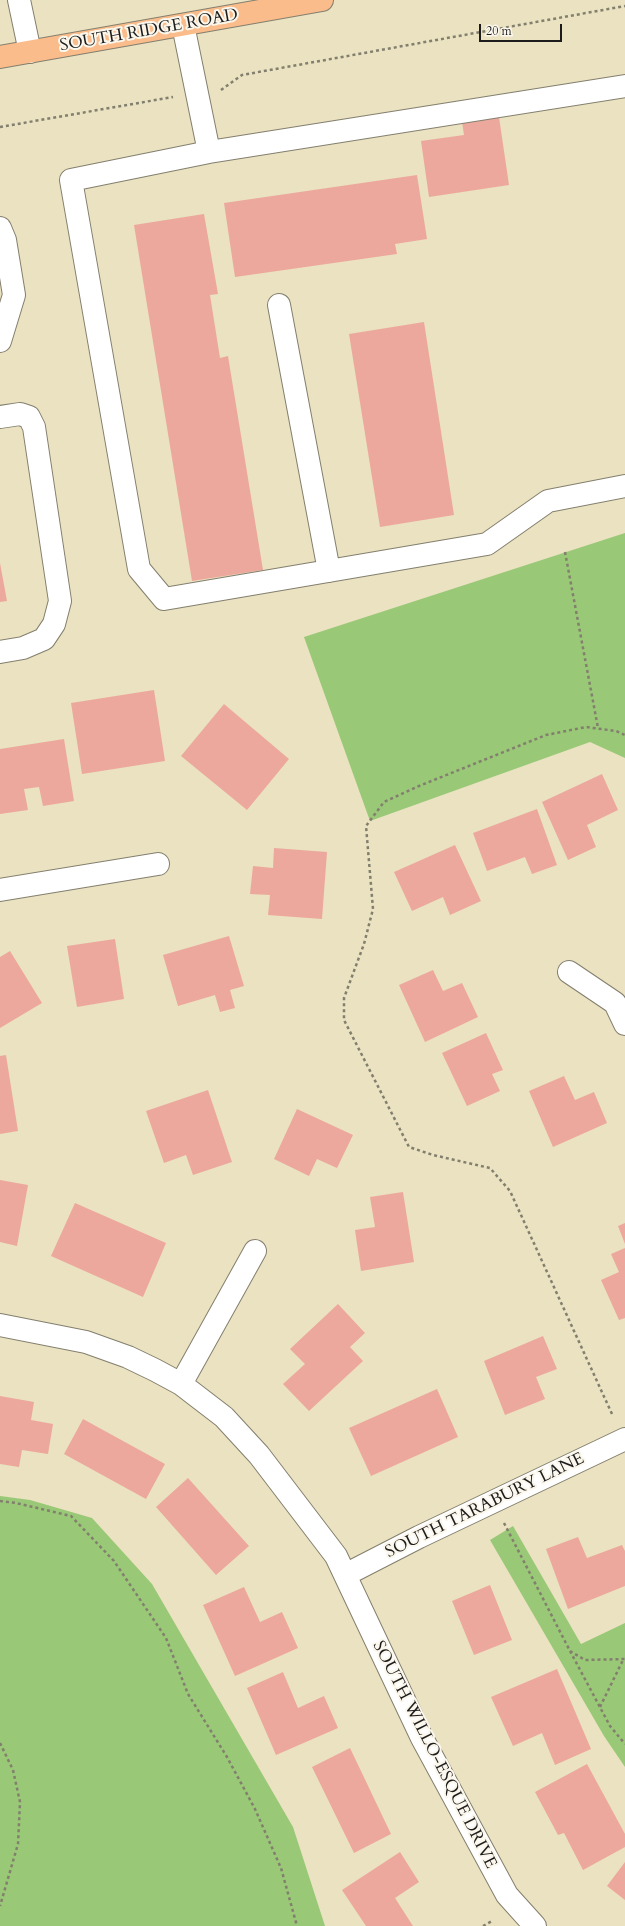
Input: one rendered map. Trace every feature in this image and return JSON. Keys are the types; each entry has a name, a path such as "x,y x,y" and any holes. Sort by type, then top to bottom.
{"main road":[{"name":"SOUTH RIDGE ROAD","path":"0,57 322,0"}],"street":[{"path":"19,0 30,52"},
{"path":"183,25 209,152"},
{"path":"625,86 209,152 71,180 139,569 164,599 487,544 548,500 625,486"},
{"path":"0,228 5,240 14,295 0,341"},
{"path":"279,305 329,571"},
{"path":"0,417 20,414 29,417 34,426 60,601 54,624 44,639 23,648 0,652"},
{"path":"0,890 158,864"},
{"path":"569,972 615,1003 625,1024"},
{"path":"181,1384 256,1251"},
{"name":"SOUTH WILLO-ESQUE DRIVE","path":"0,1326 7,1325 86,1342 128,1357 181,1384 224,1417 259,1455 336,1556 422,1738 507,1896 535,1926"},
{"name":"SOUTH TARABURY LANE","path":"345,1575 419,1537 625,1439"}],"path":[{"path":"0,127 120,105 220,91 242,75 625,6"},
{"path":"564,552 598,728"},
{"path":"612,1414 510,1191 490,1168 433,1154 409,1146 344,1020 344,998 364,944 373,910 366,826 384,802 419,786 546,735 586,727 616,731 625,735"},
{"path":"0,1501 16,1503 71,1516 114,1560 166,1638 188,1694 227,1758 255,1809 281,1868 297,1926"},
{"path":"503,1521 600,1708 610,1726 625,1744"},
{"path":"570,1651 584,1660 624,1660 600,1708"},
{"path":"0,1742 13,1770 20,1802 18,1844 0,1906"},
{"path":"483,1926 492,1921"}],"green space":[{"path":"625,533 625,758 590,742 370,821 304,637"},
{"path":"0,1496 30,1500 92,1518 152,1584 293,1827 325,1926 0,1926"},
{"path":"513,1526 581,1644 625,1623 625,1767 604,1736 490,1540"}],"building":[{"path":"499,117 509,185 429,197 421,141 464,135 462,122"},
{"path":"417,175 427,239 395,244 397,254 235,277 224,203"},
{"path":"204,214 218,294 210,295 220,358 228,356 263,570 192,581 134,225"},
{"path":"424,322 454,515 380,527 349,334"},
{"path":"0,563 7,601 0,602"},
{"path":"154,690 165,761 82,774 71,703"},
{"path":"224,704 289,759 247,810 181,756"},
{"path":"64,739 74,801 43,806 39,787 24,789 28,810 0,814 0,749"},
{"path":"602,774 618,810 587,825 596,847 568,860 542,802"},
{"path":"537,809 557,865 532,874 525,857 487,871 473,833"},
{"path":"455,845 481,901 450,915 443,897 412,911 394,872"},
{"path":"274,848 327,852 322,919 268,915 270,895 250,894 253,866 273,868"},
{"path":"229,936 244,986 230,990 235,1008 220,1012 215,995 178,1006 163,955"},
{"path":"115,939 124,999 77,1007 67,946"},
{"path":"10,951 42,1003 0,1028 0,957"},
{"path":"433,970 443,991 462,983 478,1017 425,1042 399,985"},
{"path":"486,1033 503,1070 492,1074 500,1091 467,1106 442,1053"},
{"path":"6,1055 18,1131 0,1134 0,1056"},
{"path":"564,1076 575,1100 594,1092 607,1123 553,1147 529,1091"},
{"path":"208,1090 232,1162 193,1175 186,1155 164,1163 146,1111"},
{"path":"297,1109 353,1135 337,1168 317,1159 309,1176 274,1159"},
{"path":"0,1180 28,1185 17,1246 0,1242"},
{"path":"403,1192 414,1262 361,1271 355,1230 375,1227 370,1197"},
{"path":"75,1203 166,1243 143,1297 51,1256"},
{"path":"625,1223 625,1244 618,1226"},
{"path":"625,1248 625,1318 619,1320 601,1280 619,1272 611,1254"},
{"path":"338,1304 365,1333 350,1347 363,1361 309,1411 283,1384 305,1364 290,1349"},
{"path":"543,1336 557,1369 536,1377 545,1399 505,1415 484,1361"},
{"path":"437,1389 458,1437 371,1476 349,1428"},
{"path":"0,1396 34,1402 31,1420 53,1424 48,1454 22,1450 19,1467 0,1464"},
{"path":"83,1419 165,1464 146,1499 64,1454"},
{"path":"188,1478 249,1546 216,1575 156,1507"},
{"path":"578,1537 587,1558 622,1545 625,1551 625,1586 568,1609 546,1549"},
{"path":"490,1585 512,1640 474,1655 452,1601"},
{"path":"244,1587 260,1622 282,1612 298,1648 235,1676 203,1605"},
{"path":"557,1669 591,1749 555,1765 542,1733 513,1746 491,1697"},
{"path":"283,1672 298,1708 324,1696 338,1728 276,1755 247,1688"},
{"path":"350,1748 391,1834 354,1853 312,1767"},
{"path":"587,1764 625,1834 625,1847 583,1870 564,1833 558,1835 535,1792"},
{"path":"400,1852 419,1882 395,1898 413,1926 366,1926 342,1890"},
{"path":"625,1862 625,1900 607,1886"}]}
